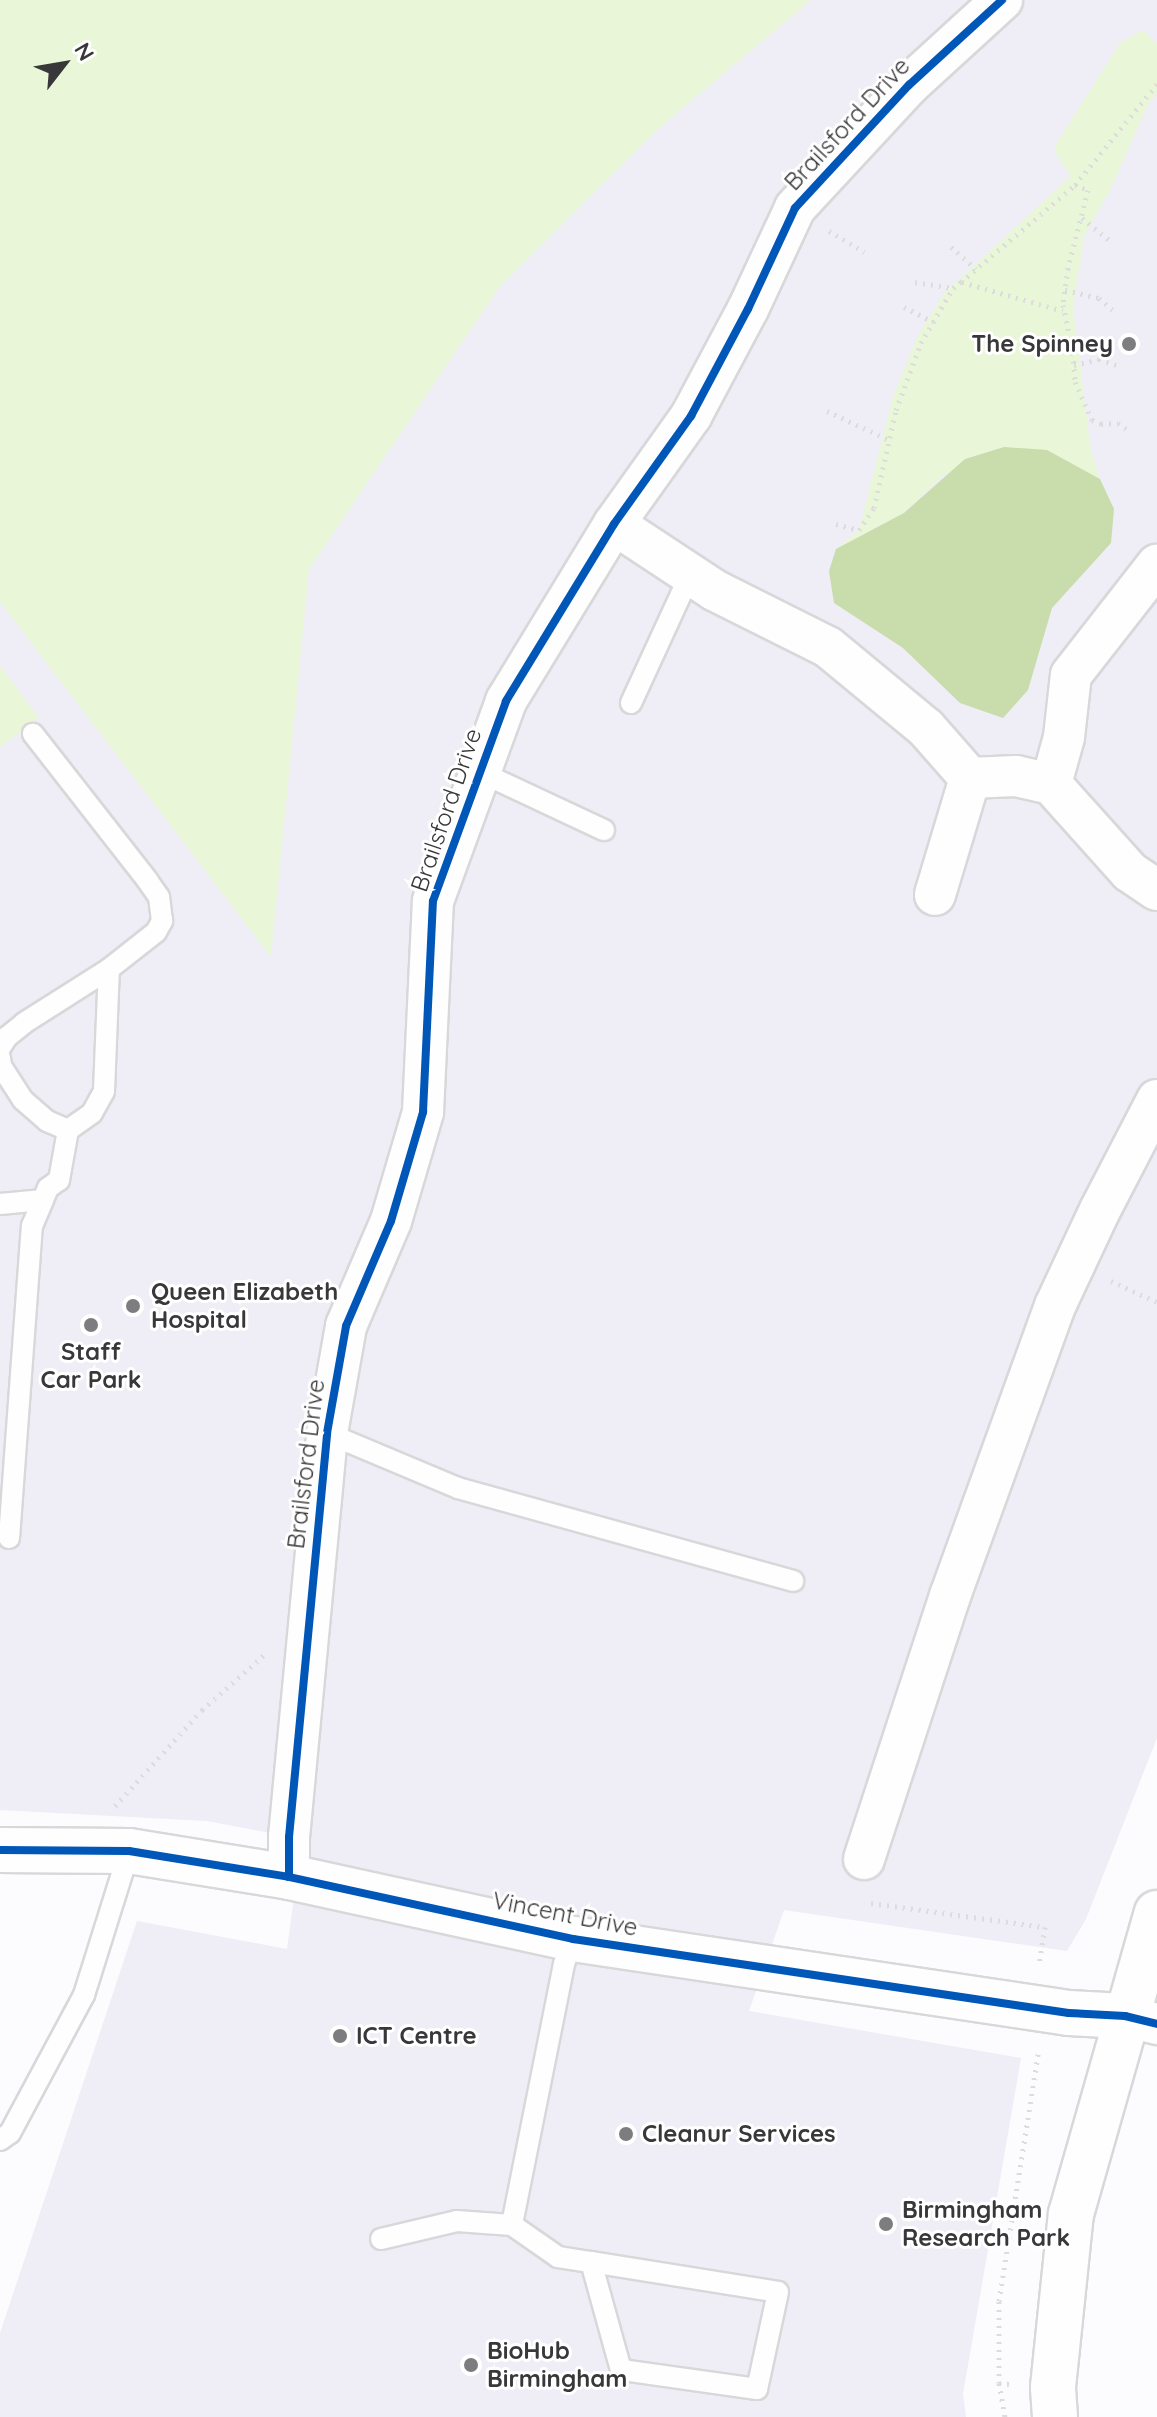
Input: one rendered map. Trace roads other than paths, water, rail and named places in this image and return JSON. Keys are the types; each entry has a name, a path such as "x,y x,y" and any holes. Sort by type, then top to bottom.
{"street":[{"name":"Brailsford Drive","path":"289,1877 289,1837 327,1433 346,1326 391,1221 423,1112 433,901 506,701 614,524 691,416 748,309 795,208 909,85 1002,0"},
{"path":"614,524 690,575 828,647 926,728 970,778"},
{"path":"1051,784 1064,737 1071,675 1157,565"},
{"path":"970,778 1016,776 1051,784 1130,872 1157,890"},
{"path":"935,895 970,778"},
{"path":"864,1859 950,1596 1055,1306 1157,1100"},
{"name":"Vincent Drive","path":"0,1850 129,1851 289,1877 573,1939 1069,2013 1141,2020"},
{"path":"1054,2402 1071,2214 1141,2020 1157,1913"}],"lane":[{"path":"631,703 690,575"},
{"path":"0,1048 7,1037 24,1023 109,969 156,932 163,912 159,897 33,734"},
{"path":"480,772 604,830"},
{"path":"9,1538 32,1226 48,1188 59,1180 68,1130 92,1113 104,1091 109,969"},
{"path":"0,1058 1,1066 23,1100 47,1121 68,1130"},
{"path":"0,1204 43,1200"},
{"path":"327,1433 458,1488 793,1581"},
{"path":"0,2140 10,2133 84,1995 129,1851"},
{"path":"512,2225 564,1964 573,1939"},
{"path":"381,2239 457,2221 512,2225 558,2257 591,2262 778,2292 757,2389 621,2370 591,2262"}],"place":[{"name":"The Spinney","path":"1129,344"},
{"name":"Queen Elizabeth Hospital","path":"133,1306"},
{"name":"Staff Car Park","path":"91,1325"},
{"name":"ICT Centre","path":"340,2036"},
{"name":"Cleanur Services","path":"626,2134"},
{"name":"Birmingham Research Park","path":"886,2224"},
{"name":"BioHub Birmingham","path":"471,2365"}]}
